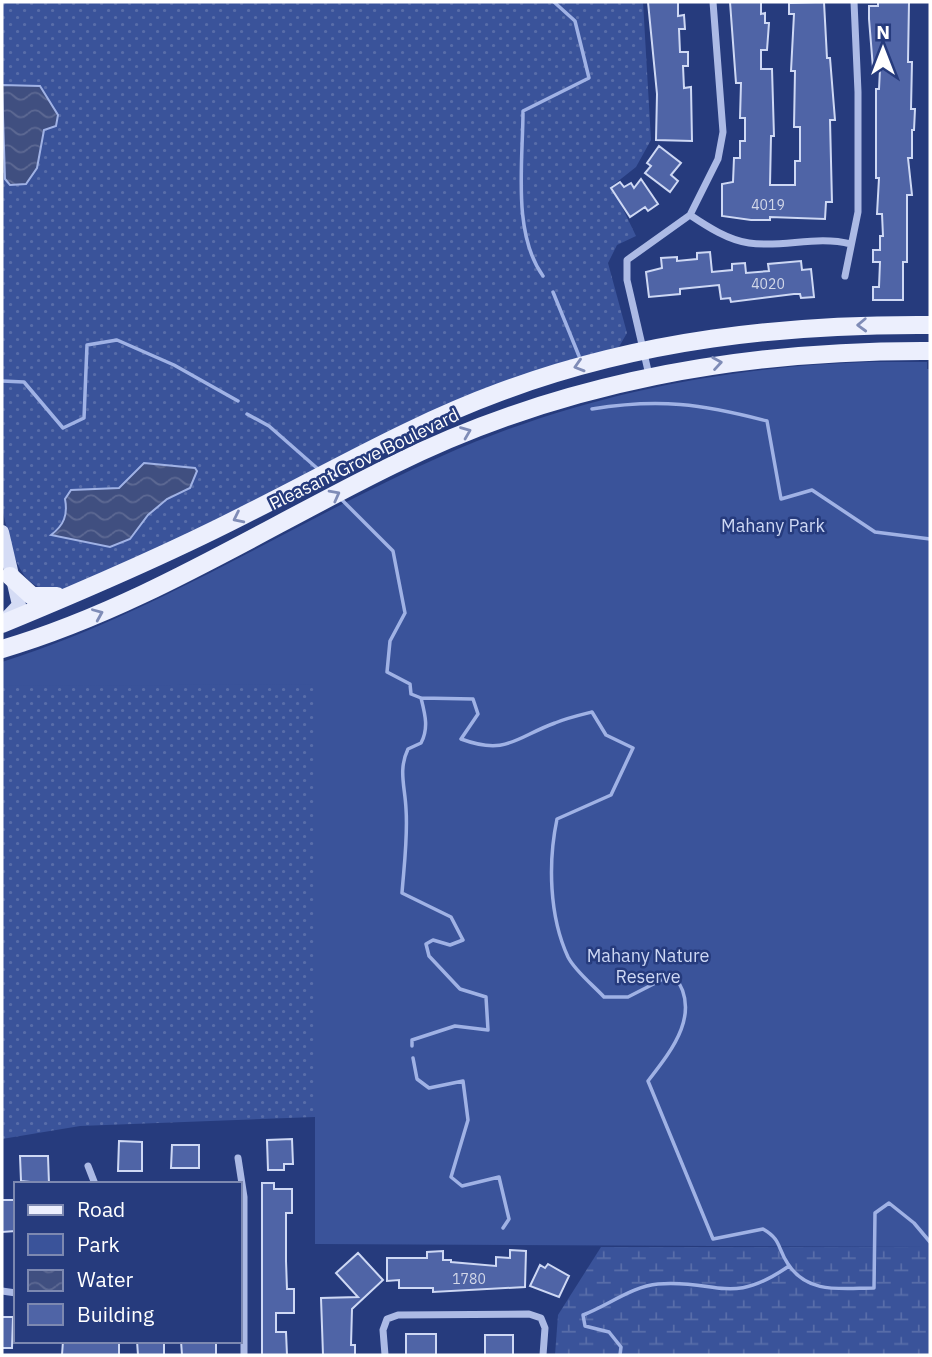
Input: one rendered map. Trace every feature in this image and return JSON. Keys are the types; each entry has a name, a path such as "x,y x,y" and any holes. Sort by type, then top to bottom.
{"main road":[{"name":"Pleasant Grove Boulevard","path":"2,624 94,586 448,413 501,392 599,360 645,349 788,328 930,325"},
{"name":"Pleasant Grove Boulevard","path":"5,648 104,612 443,441 495,420 573,395 649,376 775,356 841,351 930,351"},
{"path":"10,576 23,590 36,597 48,598 94,586"}],"street":[{"path":"649,376 645,349 627,280 626,260 690,215 718,159 723,132 713,2"},
{"path":"845,276 858,212 858,92 854,2"},
{"path":"690,215 724,235 748,243 814,239 851,244"},
{"path":"2,532 10,576 19,605 2,624 5,648"},
{"path":"239,1158 244,1197 244,1355"},
{"path":"88,1166 94,1182"},
{"path":"385,1355 383,1329 387,1320 398,1315 529,1314 541,1318 545,1328 543,1355"}],"green space":[{"path":"2,2 643,2 651,140 636,167 612,186 636,236 617,245 608,263 627,333 616,352 448,407 236,513 60,591 33,584 24,575 13,551 2,509"},
{"name":"Mahany Nature Reserve","path":"868,362 927,362 927,369 930,369 930,1247 315,1244 315,684 2,686 2,662 60,642 116,618 387,482 493,435 597,401 650,388 758,370"},
{"path":"2,684 315,684 315,1117 80,1126 2,1139"},
{"path":"601,1247 930,1247 930,1355 555,1355 558,1315"}],"water":[{"path":"2,85 40,86 58,115 56,126 44,130 37,168 26,184 10,185 5,179"},
{"path":"144,463 195,468 197,471 190,488 167,499 148,515 130,539 110,547 51,535 64,519 65,499 71,490 119,488"}],"building":[{"path":"648,2 678,2 678,16 684,15 685,29 679,29 680,52 688,52 688,66 683,66 684,88 691,87 692,141 656,140 657,94"},
{"path":"730,2 761,2 761,14 765,13 765,23 769,23 767,50 761,50 761,69 772,69 774,136 771,136 770,185 795,185 795,161 800,161 800,127 794,127 795,71 791,71 794,14 789,14 789,3 824,2 827,58 830,58 835,120 830,120 832,202 826,202 825,219 770,217 770,220 751,220 722,216 722,184 733,182 734,158 740,158 740,141 745,141 745,118 740,118 741,83 736,83"},
{"path":"878,2 909,2 908,62 912,62 911,109 915,109 912,158 908,158 912,195 907,195 907,262 903,262 903,300 873,300 873,287 879,287 880,262 873,262 873,250 880,250 880,236 883,236 882,214 877,214 879,178 876,178 876,89 879,89 880,69 873,68 869,6 878,6"},
{"path":"659,146 681,163 671,175 678,181 670,192 645,173 651,166 647,163"},
{"path":"641,179 658,204 648,211 645,207 630,217 611,188 620,182 624,187 631,183 634,188"},
{"path":"710,252 712,272 732,270 732,264 745,263 746,273 769,271 768,264 801,261 802,270 811,269 814,297 801,298 800,294 794,294 731,302 730,298 721,299 719,285 680,289 680,294 649,297 646,272 662,268 661,258 677,257 677,261 697,259 697,253"},
{"path":"292,1139 293,1164 284,1164 284,1170 268,1170 267,1140"},
{"path":"119,1141 142,1142 142,1171 118,1171"},
{"path":"172,1145 199,1145 199,1168 171,1168"},
{"path":"20,1156 48,1156 49,1182 21,1181"},
{"path":"262,1183 274,1183 274,1189 292,1189 292,1213 286,1213 286,1261 287,1289 294,1289 294,1313 276,1313 276,1332 286,1332 287,1355 262,1355"},
{"path":"2,1200 14,1200 14,1231 2,1232"},
{"path":"510,1250 526,1251 525,1287 433,1292 433,1288 399,1288 399,1280 387,1281 387,1258 427,1258 427,1252 443,1251 443,1260 496,1266 496,1257 510,1258"},
{"path":"358,1253 383,1280 352,1309 351,1345 355,1345 355,1355 323,1355 321,1298 358,1297 336,1273"},
{"path":"548,1264 569,1276 559,1297 530,1286 540,1265 545,1268"},
{"path":"2,1317 13,1317 12,1348 2,1348"},
{"path":"406,1334 436,1334 436,1355 406,1355"},
{"path":"485,1335 513,1335 513,1355 485,1355"},
{"path":"63,1343 119,1343 119,1355 62,1355"},
{"path":"137,1343 164,1343 164,1355 138,1355"},
{"path":"181,1343 216,1343 216,1355 182,1355"}],"waterway":[{"path":"543,276 533,259 523,218 523,111 589,78 575,21 554,2"},
{"path":"553,292 579,356"},
{"path":"2,381 24,382 63,428 84,418 87,345 117,340 174,365 238,401"},
{"path":"592,409 638,404 680,404 722,410 767,421 781,499 812,490 875,532 930,539"},
{"path":"247,414 269,426 318,469"},
{"path":"340,498 393,551 405,613 390,641 387,672 410,684 411,694 421,698 473,699 478,714 461,739 490,746 511,743 560,721 592,712 606,735 633,748 611,795 557,819 552,853 554,907 568,957 604,997 628,997 673,974 682,988 685,1016 681,1029 667,1056 648,1081 713,1239 763,1229 776,1241 796,1274 816,1285 838,1289 874,1288 875,1213 889,1203 914,1223 930,1242"},
{"path":"412,1046 412,1040 455,1026 488,1030 486,997 460,989 429,956 426,944 433,940 450,945 463,940 451,917 402,893 406,830 403,764 408,749 421,743 425,732 426,721 421,698"},
{"path":"413,1058 417,1079 429,1088 463,1081 468,1120 451,1177 462,1186 499,1177 509,1219 503,1228"},
{"path":"620,1355 621,1347 609,1332 585,1326 583,1315 630,1292 649,1286 678,1283 737,1288 769,1278 789,1266"}],"park label":[{"name":"Mahany Park","path":"773,525"}]}
